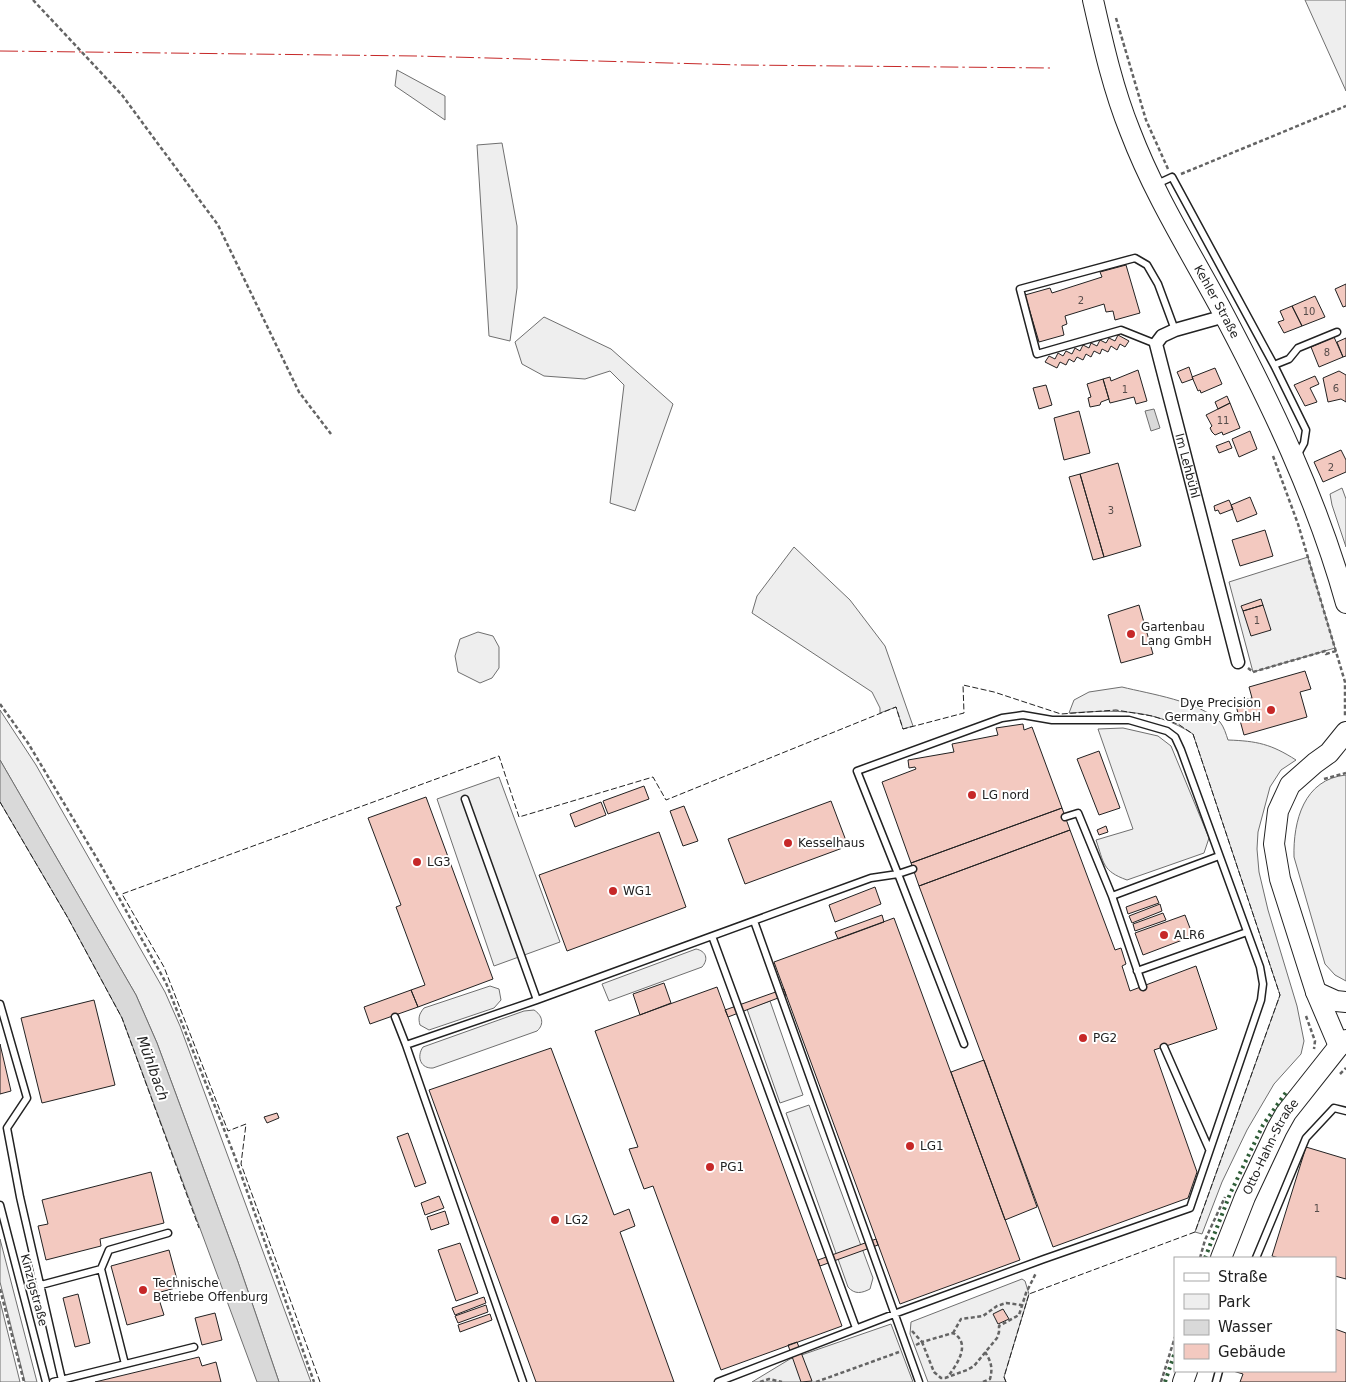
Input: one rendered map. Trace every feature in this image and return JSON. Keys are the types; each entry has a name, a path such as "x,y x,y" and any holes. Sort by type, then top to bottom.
{"main road":[{"name":"Kehler Straße","path":"1093,0 1106,58 1130,131 1163,181 1164,208 1224,316 1262,390 1292,455 1337,570 1346,602"},
{"path":"1343,1043 1316,992 1280,879 1274,844 1278,811 1290,785 1315,763 1338,751 1346,724"},
{"path":"1316,992 1336,1001 1346,1002"},
{"name":"Otto-Hahn-Straße","path":"1222,1257 1245,1197 1276,1129 1343,1043"}],"street":[{"path":"1156,344 1162,336 1175,330 1224,316"},
{"name":"Im Lehbühl","path":"1156,344 1238,662"}],"lane":[{"path":"1163,181 1274,365 1306,430 1304,443 1299,452 1292,455"},
{"path":"1156,344 1121,330 1037,354 1020,289 1135,258 1147,265 1158,284 1175,330"},
{"path":"1274,365 1289,358 1298,348 1337,332"},
{"path":"718,1382 856,1328 1190,1208 1261,1000 1264,984 1260,967 1181,750 1175,737 1167,731 1129,720 1052,720 1023,715 1002,718 857,771 964,1044"},
{"path":"465,799 537,1000"},
{"path":"1065,817 1078,813 1112,896 1142,987"},
{"path":"1112,896 1219,856"},
{"path":"406,1045 537,1000 871,878 898,874 913,869"},
{"path":"754,921 919,1382"},
{"path":"1138,971 1247,932"},
{"path":"712,936 856,1328"},
{"path":"0,1004 27,1098 7,1128 20,1197 41,1285 68,1380"},
{"path":"395,1017 523,1382"},
{"path":"1164,1047 1209,1149"},
{"path":"1256,1257 1306,1138 1334,1108 1346,1111"},
{"name":"Kinzigstraße","path":"0,1205 46,1382"},
{"path":"125,1364 101,1269 109,1250 168,1232"},
{"path":"41,1285 101,1269"},
{"path":"53,1382 68,1380 194,1347"}],"path":[{"path":"33,0 122,95 218,225 299,392 331,434"},
{"path":"1116,16 1163,181 1346,106"},
{"path":"1270,450 1298,524 1345,682 1346,724"},
{"path":"1238,662 1253,672 1325,651 1326,654 1336,651"},
{"path":"0,704 28,743 102,867 166,984 235,1157 314,1382"},
{"path":"1319,782 1325,778 1346,773"},
{"path":"895,1314 922,1342 934,1372 941,1378 967,1370 979,1360 997,1338 999,1326 1019,1314 1026,1293 1044,1259"},
{"path":"0,1289 24,1382"},
{"path":"922,1342 953,1333 961,1319 983,1316 997,1306 1006,1303 1022,1306"},
{"path":"948,1377 958,1363 963,1347 958,1336 953,1333"},
{"path":"1160,1382 1174,1340"},
{"path":"816,1382 908,1349"},
{"path":"985,1352 991,1362 990,1378 994,1382"},
{"path":"983,1382 990,1378"},
{"path":"760,1382 769,1380 782,1382"}],"green space":[{"path":"1305,0 1346,0 1346,91"},
{"path":"397,70 445,96 445,120 395,86"},
{"path":"502,143 517,226 517,288 510,341 489,336 477,145"},
{"path":"544,317 611,349 673,404 635,511 610,503 624,385 610,371 585,379 544,376 522,364 515,342"},
{"path":"1342,488 1346,499 1346,547 1330,494"},
{"path":"794,547 850,600 885,646 913,726 903,729 896,707 880,713 880,708 872,692 752,613 757,596"},
{"path":"1308,557 1335,648 1253,672 1229,582"},
{"path":"478,632 493,636 499,647 499,668 492,678 480,683 458,672 455,656 460,639"},
{"path":"1122,687 1174,699 1200,709 1220,722 1228,740 1264,744 1296,760 1281,770 1270,787 1258,832 1257,849 1259,872 1268,910 1297,1006 1304,1041 1301,1054 1274,1084 1247,1130 1222,1182 1202,1234 1195,1232 1280,995 1193,734 1163,719 1148,715 1118,711 1069,713 1074,700 1089,692"},
{"path":"0,710 36,765 165,992 180,1026 311,1382 279,1382 238,1262 157,1043 136,995 0,760"},
{"path":"1123,728 1158,736 1171,746 1209,838 1204,853 1127,880 1108,869 1096,840 1133,829 1098,729"},
{"path":"1346,775 1346,981 1335,975 1325,964 1294,857 1294,843 1299,816 1311,793 1320,784 1332,778"},
{"path":"696,949 704,953 706,958 702,967 609,1001 602,984"},
{"path":"490,986 499,989 501,1000 494,1008 429,1030 420,1025 419,1016 424,1008"},
{"path":"770,1001 803,1095 780,1103 747,1009"},
{"path":"534,1010 542,1020 537,1031 433,1068 425,1067 421,1062 420,1055 423,1047 524,1011"},
{"path":"809,1105 873,1278 870,1289 864,1292 856,1292 848,1287 786,1113"},
{"path":"0,1239 37,1382 25,1382 0,1282"},
{"path":"1022,1279 1025,1281 1029,1294 1004,1377 1006,1382 928,1382 910,1334 911,1322"},
{"path":"0,1301 20,1382 0,1382"},
{"path":"891,1324 913,1382 752,1382 790,1359"}],"shaded area":[{"path":"499,777 560,942 494,966 437,799"}],"water":[{"path":"1154,409 1160,428 1151,431 1145,411"},
{"name":"Mühlbach","path":"0,760 136,995 157,1043 238,1262 279,1382 257,1382 122,1018 68,918 0,802"}],"building":[{"path":"1126,265 1140,313 1115,320 1113,311 1106,312 1104,304 1065,316 1067,324 1062,326 1064,335 1039,342 1025,295 1050,288 1052,293 1102,277 1100,272"},
{"path":"1346,284 1346,306 1343,307 1335,289"},
{"path":"1315,296 1325,317 1302,326 1292,306"},
{"path":"1292,306 1302,326 1284,333 1278,322 1284,320 1280,311"},
{"path":"1118,335 1129,341 1125,347 1120,344 1117,350 1111,346 1108,352 1102,349 1100,354 1094,351 1091,357 1086,354 1083,360 1077,357 1074,362 1069,359 1066,365 1060,362 1057,368 1045,362 1049,356 1055,359 1058,353 1063,356 1066,351 1072,354 1075,348 1080,351 1083,345 1089,348 1091,343 1097,346 1100,340 1106,343 1109,338 1115,341"},
{"path":"1334,337 1343,357 1319,367 1311,347"},
{"path":"1346,338 1346,356 1343,357 1337,342"},
{"path":"1189,367 1193,379 1182,383 1177,372"},
{"path":"1215,368 1222,384 1201,393 1200,390 1198,391 1192,377"},
{"path":"1138,370 1147,401 1136,404 1134,397 1110,403 1103,379 1110,377 1111,381"},
{"path":"1339,371 1346,375 1346,402 1341,399 1328,402 1323,378"},
{"path":"1315,376 1319,384 1310,388 1317,402 1305,406 1294,385"},
{"path":"1103,379 1109,399 1101,402 1100,405 1090,407 1088,398 1091,397 1087,384"},
{"path":"1046,385 1052,405 1039,409 1033,388"},
{"path":"1227,396 1230,403 1218,409 1215,402"},
{"path":"1230,403 1240,428 1223,435 1222,432 1215,435 1210,428 1212,426 1206,415"},
{"path":"1079,411 1090,453 1064,460 1054,418"},
{"path":"1250,431 1257,449 1239,457 1232,439"},
{"path":"1229,441 1232,448 1219,453 1216,446"},
{"path":"1341,450 1346,460 1346,472 1323,482 1314,462"},
{"path":"1118,463 1141,546 1104,557 1080,474"},
{"path":"1080,474 1104,557 1093,560 1069,477"},
{"path":"1250,497 1257,514 1237,522 1231,505"},
{"path":"1229,500 1233,509 1220,514 1218,510 1215,511 1214,506"},
{"path":"1265,530 1273,556 1240,566 1232,540"},
{"path":"1261,599 1263,605 1243,611 1241,606"},
{"name":"Gartenbau Lang GmbH","path":"1139,605 1153,654 1121,663 1108,615"},
{"path":"1263,605 1271,630 1251,636 1243,611"},
{"name":"Dye Precision Germany GmbH","path":"1305,671 1311,689 1300,692 1307,717 1244,735 1235,702 1252,698 1249,687"},
{"name":"LG nord","path":"1023,724 1024,730 1032,727 1062,808 911,863 882,782 916,769 915,767 909,768 908,760 954,752 952,744 998,735 996,728"},
{"path":"1099,751 1120,808 1099,815 1077,759"},
{"path":"644,786 649,799 608,814 603,801"},
{"name":"LG3","path":"426,797 493,979 418,1007 411,990 425,985 396,907 401,905 368,818"},
{"name":"Kesselhaus","path":"831,801 848,846 745,884 728,839"},
{"path":"601,802 606,815 575,827 570,814"},
{"path":"684,806 698,841 683,846 670,811"},
{"path":"1062,808 1070,830 919,886 911,863"},
{"path":"1106,826 1108,832 1099,835 1097,830"},
{"name":"PG2","path":"1070,830 1115,950 1121,948 1126,964 1122,966 1130,991 1196,966 1217,1029 1154,1050 1197,1172 1188,1198 1053,1247 919,886"},
{"name":"WG1","path":"659,832 686,907 567,951 539,875"},
{"path":"875,887 881,904 835,922 829,905"},
{"path":"1156,896 1159,903 1128,914 1126,907"},
{"path":"1160,904 1162,911 1132,923 1129,916"},
{"path":"1163,913 1166,920 1135,931 1133,924"},
{"path":"882,915 884,922 838,939 835,932"},
{"name":"ALR6","path":"1185,915 1193,936 1143,955 1135,933"},
{"name":"LG1","path":"894,918 1020,1260 900,1304 774,962"},
{"path":"664,983 671,1003 640,1015 633,994"},
{"name":"PG1","path":"717,987 842,1326 721,1370 653,1186 644,1189 629,1149 638,1147 595,1031"},
{"path":"784,989 786,995 728,1017 725,1010"},
{"path":"411,990 418,1007 370,1024 364,1007"},
{"path":"94,1000 115,1085 42,1103 21,1018"},
{"path":"0,1044 11,1091 0,1094"},
{"name":"LG2","path":"551,1048 614,1215 629,1209 635,1226 620,1232 674,1382 536,1382 429,1090"},
{"path":"984,1060 1037,1207 1005,1220 951,1072"},
{"path":"277,1113 279,1118 267,1123 264,1117"},
{"path":"408,1133 426,1183 415,1187 397,1137"},
{"path":"1306,1147 1346,1159 1346,1279 1336,1276 1336,1257 1272,1256"},
{"path":"151,1172 164,1223 100,1239 101,1246 46,1260 38,1226 48,1224 42,1200"},
{"path":"439,1196 444,1208 425,1215 421,1203"},
{"path":"445,1211 449,1224 431,1230 427,1217"},
{"path":"876,1239 878,1245 820,1266 818,1260"},
{"path":"460,1243 478,1293 456,1301 438,1250"},
{"name":"Technische Betriebe Offenburg","path":"169,1250 179,1287 157,1293 164,1315 127,1325 111,1266"},
{"path":"78,1294 90,1343 75,1347 63,1298"},
{"path":"484,1297 486,1303 455,1315 452,1308"},
{"path":"486,1305 488,1312 458,1323 455,1316"},
{"path":"1003,1309 1009,1319 998,1324 993,1314"},
{"path":"215,1313 222,1340 202,1345 195,1318"},
{"path":"490,1314 492,1320 460,1332 458,1325"},
{"path":"1336,1329 1346,1333 1346,1382 1240,1382 1243,1374 1236,1372 1336,1372"},
{"path":"797,1342 812,1381 801,1382 788,1345"},
{"path":"199,1357 202,1366 216,1362 221,1382 95,1382"}],"hedge":[{"path":"1205,1257 1230,1194 1263,1125 1287,1091"},
{"path":"1165,1382 1174,1355"}],"fence":[{"path":"320,1382 241,1164 246,1124 228,1131 164,967 122,894 499,756 519,817 653,777 666,800 896,707 903,729 964,713 963,685 994,692 1061,714 1116,710 1152,716 1178,724 1193,734 1280,995 1195,1232 1029,1294 1004,1377 1006,1382"},
{"path":"0,802 68,918 122,1018 199,1228"}],"power":[{"path":"0,51 416,56 741,65 1050,68"}],"place":[{"name":"Gartenbau Lang GmbH","path":"1131,634"},
{"name":"Dye Precision Germany GmbH","path":"1271,710"},
{"name":"LG nord","path":"972,795"},
{"name":"Kesselhaus","path":"788,843"},
{"name":"LG3","path":"417,862"},
{"name":"WG1","path":"613,891"},
{"name":"ALR6","path":"1164,935"},
{"name":"PG2","path":"1083,1038"},
{"name":"LG1","path":"910,1146"},
{"name":"PG1","path":"710,1167"},
{"name":"LG2","path":"555,1220"},
{"name":"Technische Betriebe Offenburg","path":"143,1290"}]}
